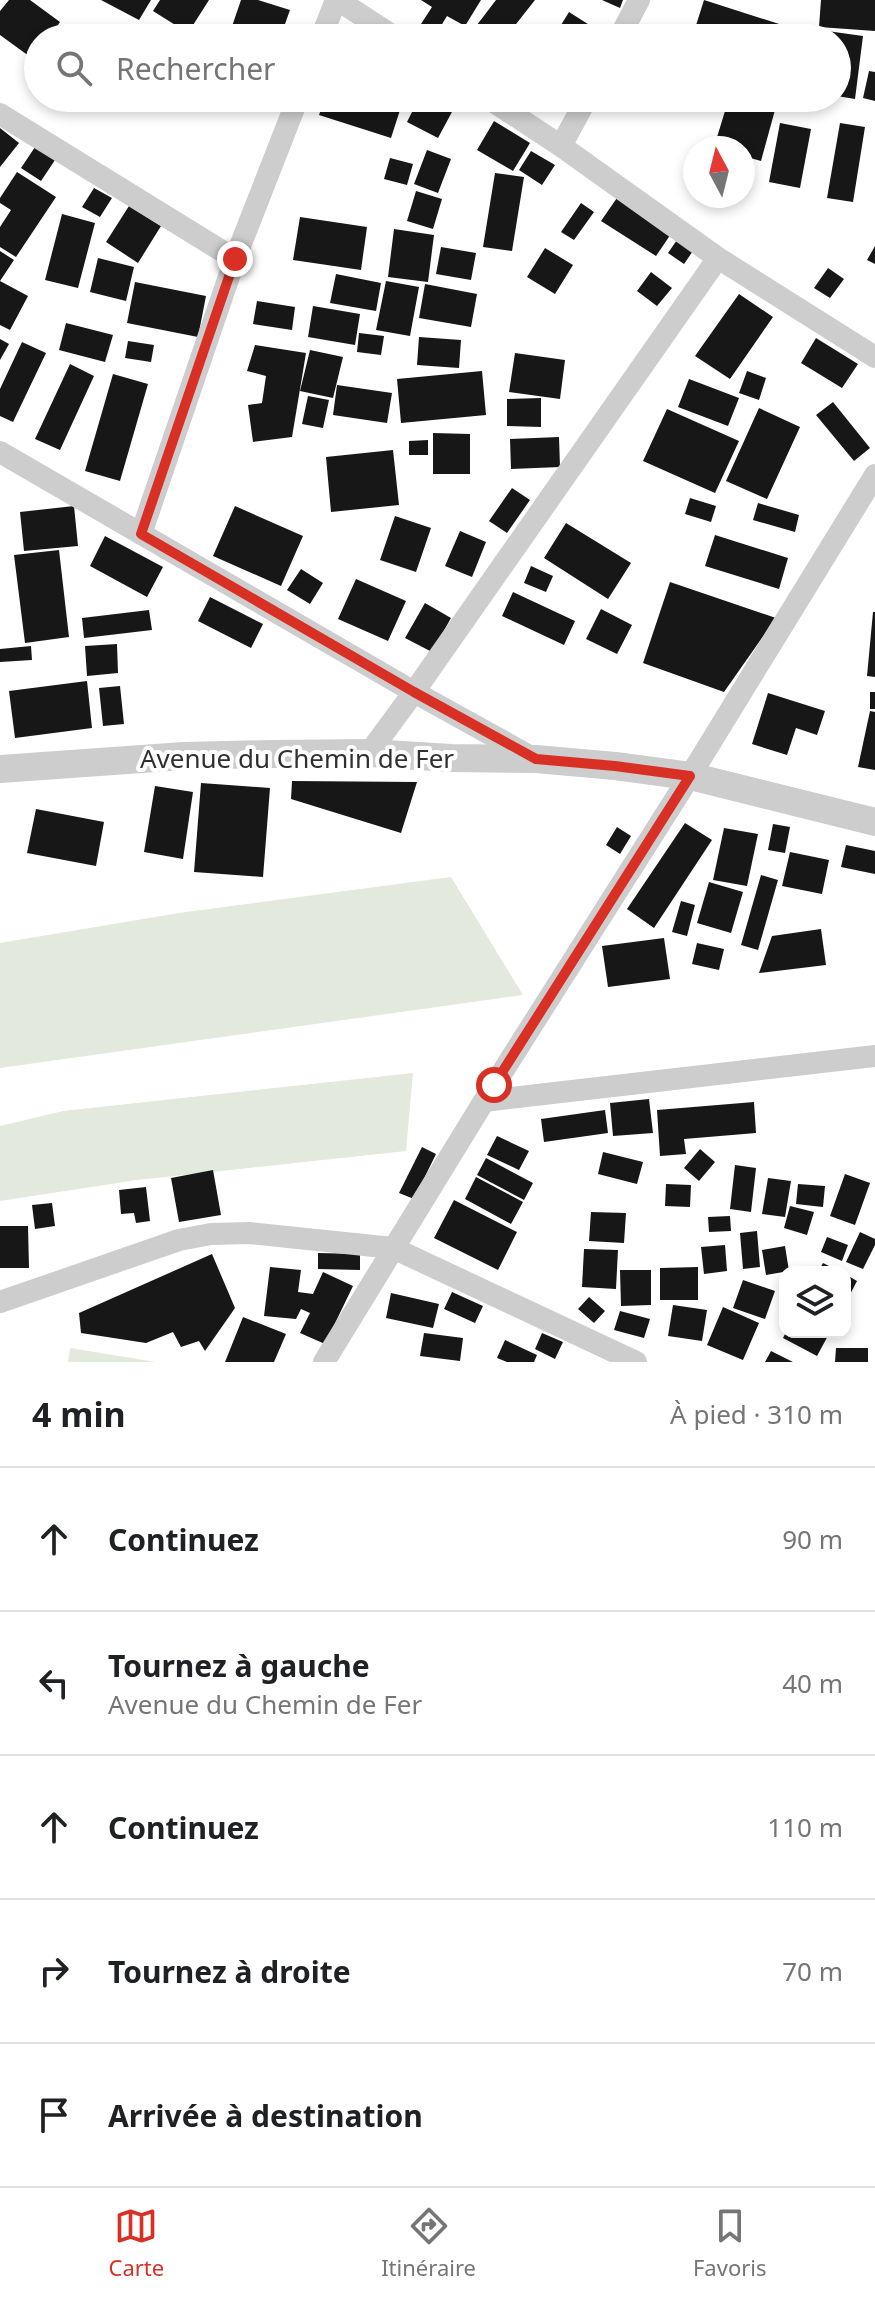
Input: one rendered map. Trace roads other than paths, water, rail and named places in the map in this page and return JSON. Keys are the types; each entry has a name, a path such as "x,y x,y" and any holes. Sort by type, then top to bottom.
{"street":[{"path":"327,24 337,0 374,24"},
{"path":"626,24 639,0"},
{"path":"141,534 235,259 293,112"},
{"path":"509,112 718,258 875,357"},
{"path":"561,146 579,112"},
{"path":"0,114 235,259"},
{"path":"369,753 718,258"},
{"path":"0,452 414,692 536,759"},
{"path":"324,1362 875,475"},
{"name":"Avenue du Chemin de Fer","path":"0,769 184,756 369,753 536,759 690,776 875,822"},
{"path":"484,1101 875,1056"},
{"path":"0,1302 179,1240 211,1234 249,1233 393,1248 636,1362"}]}
